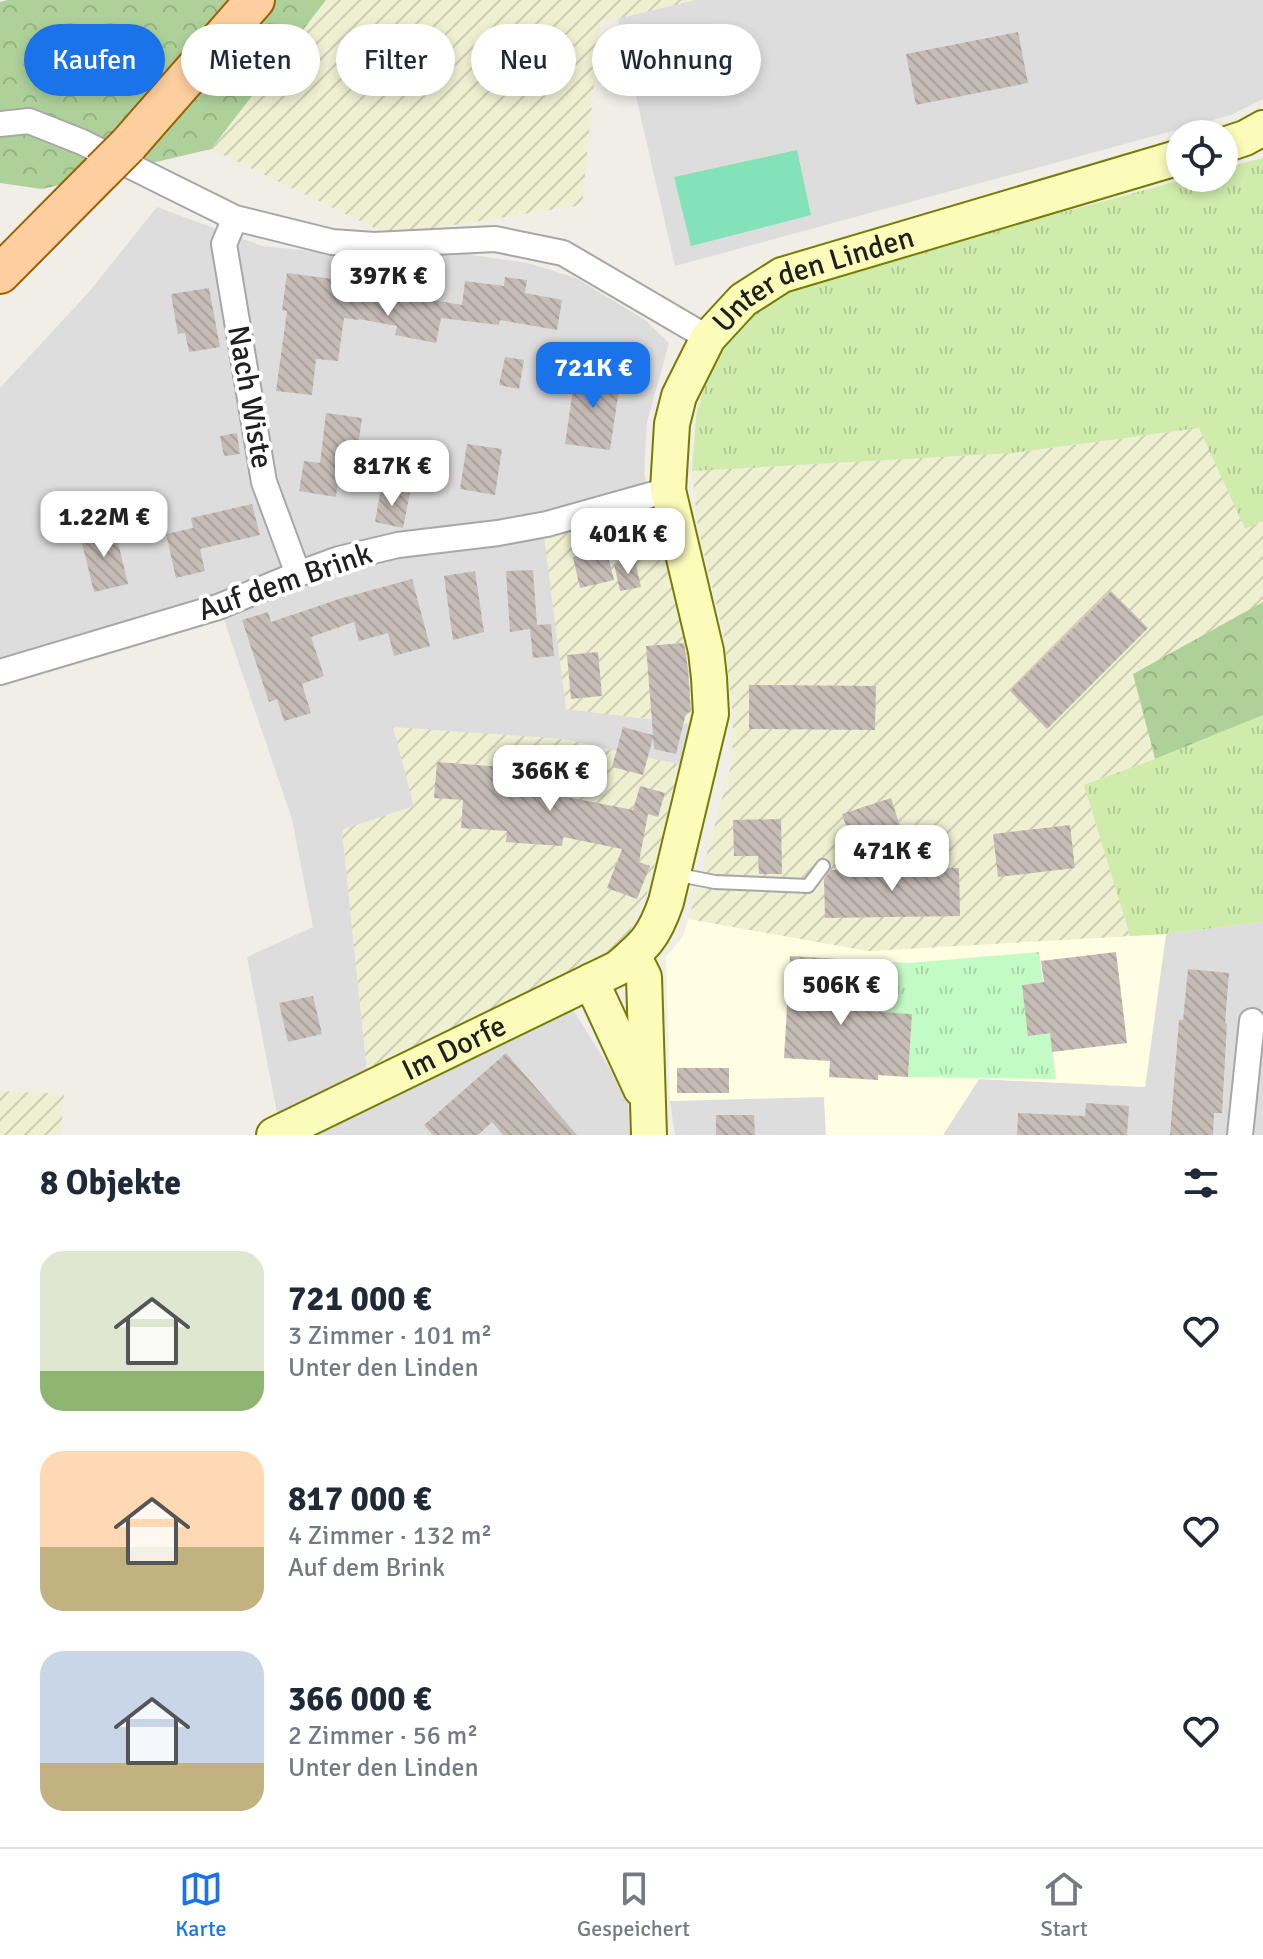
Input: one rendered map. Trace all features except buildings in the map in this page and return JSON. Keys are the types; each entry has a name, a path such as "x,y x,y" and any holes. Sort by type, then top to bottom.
{"main road":[{"path":"0,274 115,158 255,0"}],"street":[{"path":"0,124 29,121 82,142 235,218 332,242 374,245 495,239 563,253 708,338"},
{"path":"1238,140 1263,128"},
{"name":"Unter den Linden","path":"633,955 647,943 661,919 711,714 706,651 668,490 672,424 679,396 708,338 743,300 782,275 1166,161"},
{"name":"Nach Wiste","path":"235,218 224,244 264,482 298,574"},
{"name":"Auf dem Brink","path":"0,672 218,607 339,559 398,545 547,524 668,490"},
{"path":"633,955 644,977 649,1135"},
{"name":"Im Dorfe","path":"274,1135 618,968 633,955"},
{"path":"591,981 646,1100"},
{"path":"1240,1135 1258,1020"}],"lane":[{"path":"673,873 715,882 808,886 823,866"}],"shaded area":[{"path":"695,0 1263,0 1263,99 1231,115 1213,120 1166,120 1166,133 675,266 636,96 761,96 761,24 619,24 618,18"},
{"path":"157,207 262,246 362,256 466,254 528,263 576,278 645,320 669,343 647,422 644,475 655,506 566,709 689,724 681,765 563,739 414,806 342,830 367,1071 277,1113 247,957 313,927 292,819 222,614 0,686 0,388 89,292"},
{"path":"689,919 868,951 1166,934 1145,1087 979,1079 943,1135 826,1135 824,1097 670,1101 666,957 682,938"},
{"path":"1263,922 1263,1135 943,1135 979,1079 1145,1087 1166,934"},
{"path":"572,1008 628,1105 630,1135 310,1135"},
{"path":"824,1097 826,1135 675,1135 670,1101"}],"green space":[{"path":"326,0 695,0 592,24 593,96 582,205 389,235 211,149 252,96 320,96 320,24 307,24"},
{"path":"326,0 307,24 181,24 181,96 252,96 211,149 42,189 0,183 0,2"},
{"path":"797,150 811,215 691,246 674,177"},
{"path":"1263,158 1263,521 1245,529 1199,428 1012,453 692,471 696,416 710,366 742,323 799,284 1166,184 1166,192 1238,192 1238,164"},
{"path":"1200,428 1245,528 1263,521 1263,602 1133,674 1155,759 1084,785 1130,936 868,951 689,919 732,762 733,716 723,631 698,528 692,471 1012,453"},
{"path":"655,506 686,643 692,713 689,724 566,709 544,536"},
{"path":"1263,602 1263,715 1155,759 1133,674"},
{"path":"1263,715 1263,922 1130,936 1084,785"},
{"path":"393,727 563,739 681,765 647,893 628,936 591,964 367,1071 342,830 414,806"},
{"path":"1039,952 1043,982 1022,985 1050,1033 1056,1079 908,1077 912,1014 835,1009 838,959 909,963"},
{"path":"0,1091 64,1094 61,1135 0,1135"}]}
